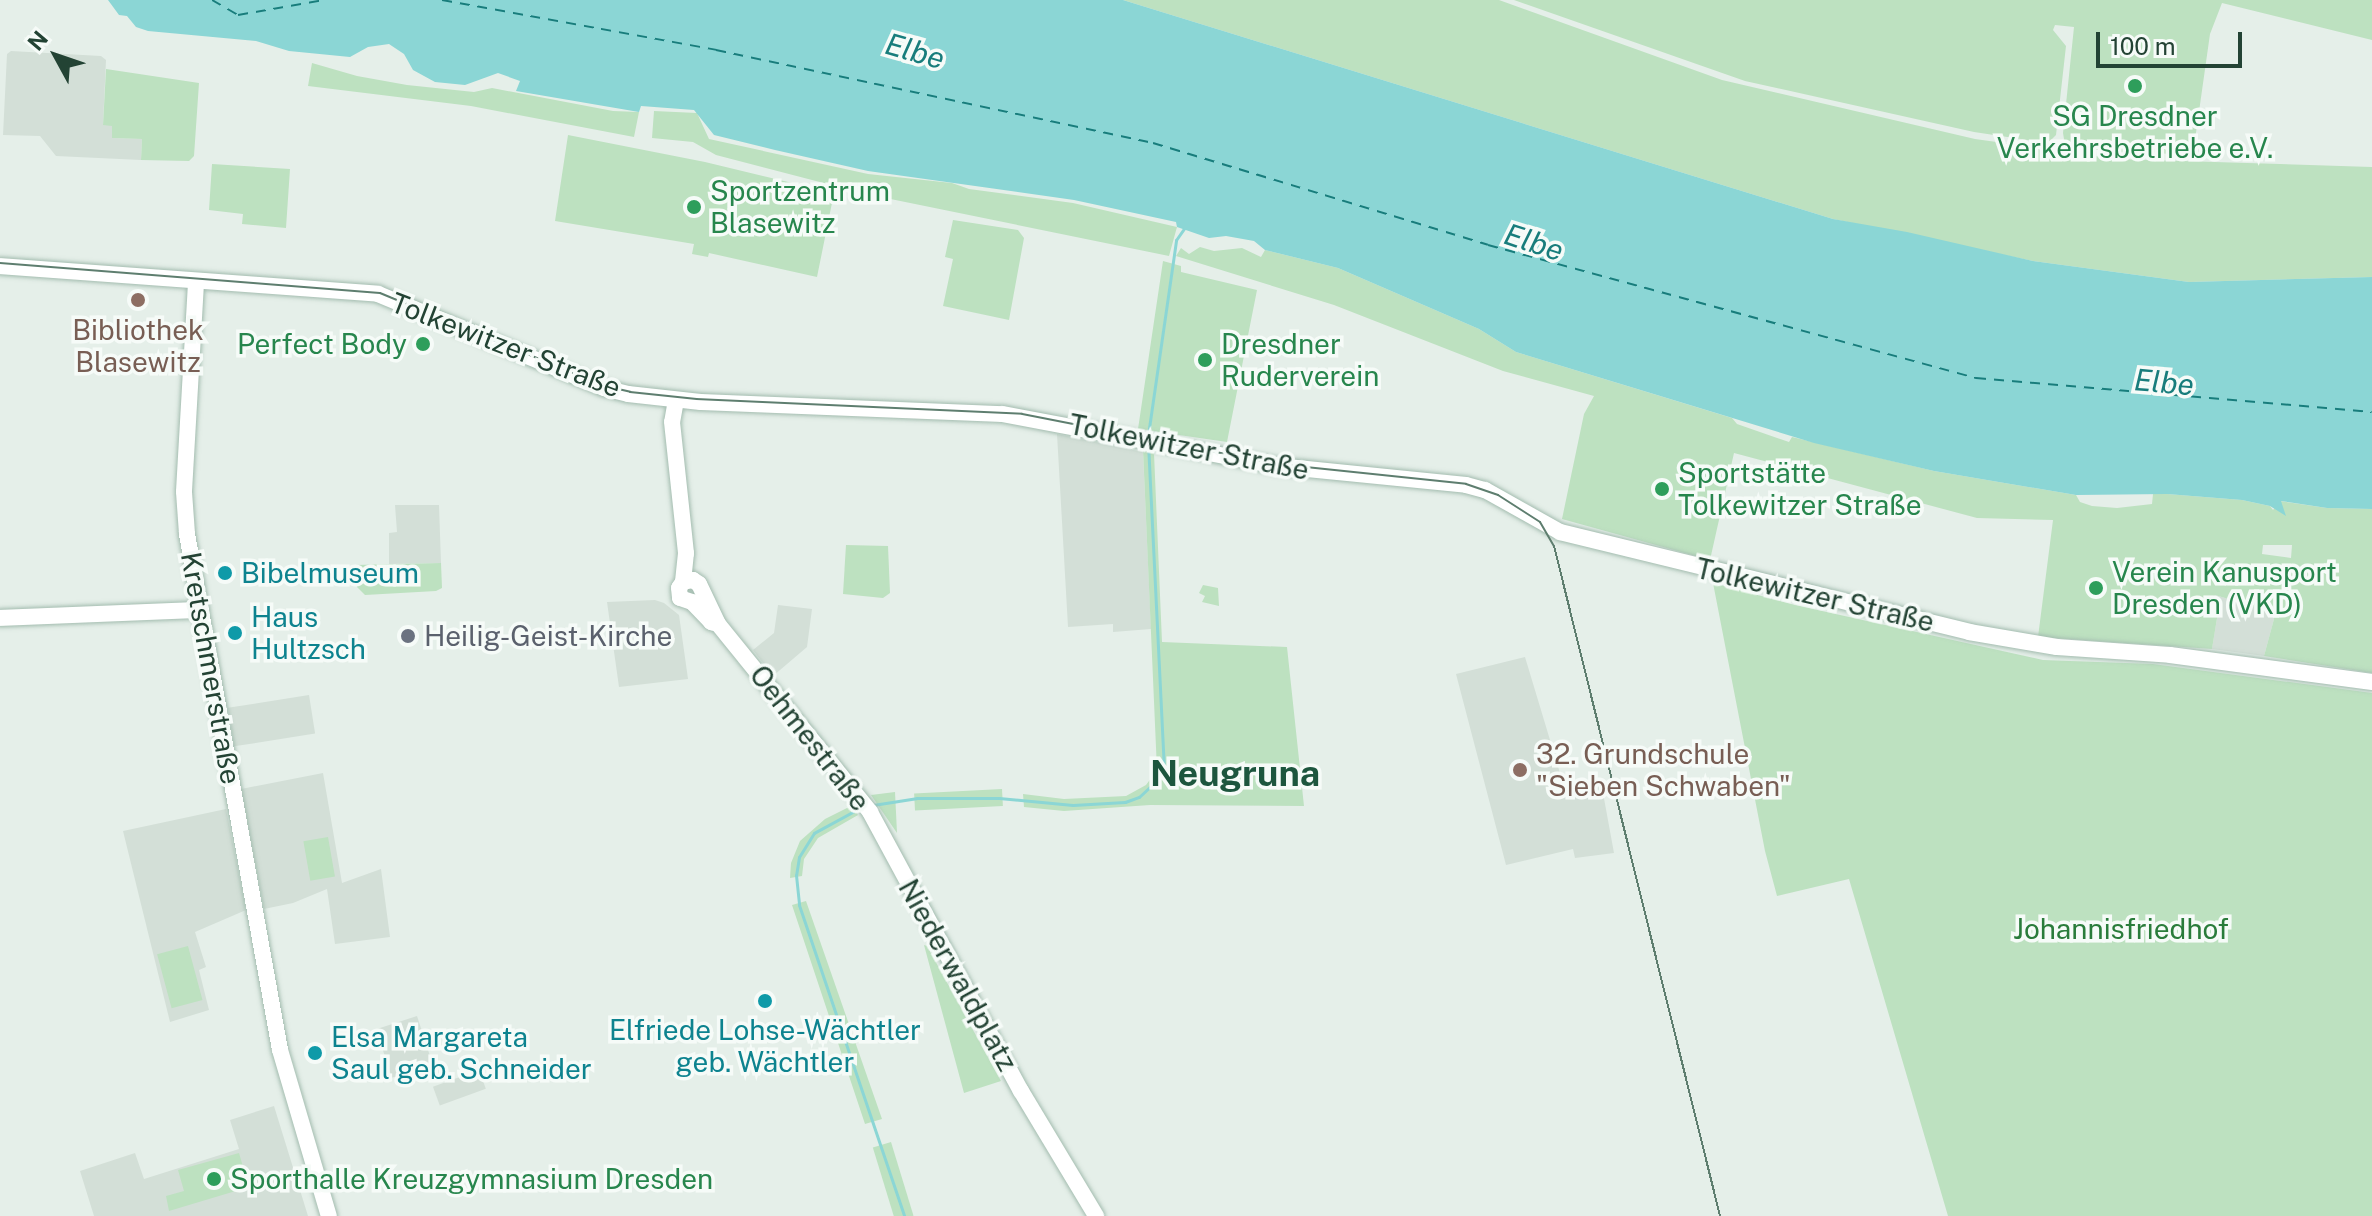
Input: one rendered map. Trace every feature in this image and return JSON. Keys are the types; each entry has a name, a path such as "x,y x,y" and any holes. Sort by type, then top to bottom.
{"main road":[{"name":"Tolkewitzer Straße","path":"0,266 390,297 604,388 676,400 1003,414 1277,466 1475,487 1560,532 2004,639 2057,647 2170,655 2372,682"},
{"name":"Kretschmerstraße","path":"196,283 184,492 201,610 280,1050 329,1216"},
{"name":"Oehmestraße","path":"676,400 672,422 693,590 718,617 718,624 865,806 895,859"},
{"path":"0,618 201,610"},
{"name":"Niederwaldplatz","path":"895,859 1021,1091 1096,1216"}],"shaded area":[{"path":"11,51 101,56 106,60 103,124 112,125 112,138 142,139 141,160 56,156 40,136 3,135 7,54"},
{"path":"1057,434 1143,452 1151,629 1113,632 1113,624 1068,627"},
{"path":"395,505 439,505 441,563 389,564 389,533 397,532"},
{"path":"2215,595 2272,612 2274,619 2264,656 2212,649 2219,606 2212,604"},
{"path":"655,600 679,615 688,679 619,687 607,602"},
{"path":"778,605 812,609 807,647 773,676 753,650 774,633"},
{"name":"32. Grundschule \"Sieben Schwaben\"","path":"1525,657 1566,793 1601,782 1614,853 1575,858 1573,849 1506,865 1456,674"},
{"path":"309,695 315,734 234,746 228,708"},
{"path":"323,773 342,883 381,869 390,937 335,944 327,889 293,903 264,909 241,789"},
{"path":"226,809 246,910 195,932 206,967 199,970 209,1010 170,1022 123,831"},
{"path":"417,1016 433,1065 392,1078 376,1029"},
{"path":"479,1070 486,1089 440,1106 433,1087"},
{"path":"274,1106 308,1216 94,1216 80,1171 135,1153 144,1179 239,1149 230,1120"}],"green space":[{"path":"1123,0 1499,0 1722,80 1975,139 2117,159 2372,167 2372,277 2189,282 2033,261 1833,219"},
{"path":"1514,0 2372,0 2372,40 2222,3 2210,34 2193,154 2119,153 2065,145 2063,133 2074,27 2055,25 2053,30 2066,46 2056,135 2048,143 1974,132 1745,81"},
{"path":"312,63 357,76 407,85 474,92 492,88 613,111 639,112 634,137 471,106 308,86"},
{"path":"106,69 199,83 194,156 189,161 141,160 142,139 112,138 112,126 103,125"},
{"path":"654,111 697,113 709,139 868,174 952,183 969,189 1073,203 1177,227 1169,256 866,194 716,155 693,142 652,138"},
{"name":"Sportzentrum Blasewitz","path":"568,135 705,162 834,193 817,277 709,253 708,257 692,254 694,244 555,221"},
{"path":"212,164 290,169 286,228 242,224 243,214 209,210"},
{"path":"953,220 1018,230 1024,238 1009,320 943,306 953,259 945,257"},
{"path":"1200,247 1214,251 1242,248 1261,257 1265,250 1338,268 1479,329 1516,352 1732,418 1737,424 1789,442 1792,437 1934,471 2076,495 2080,502 2092,506 2117,508 2152,504 2153,494 2167,494 2242,500 2270,506 2273,510 2280,501 2327,508 2372,509 2372,673 2264,656 2274,619 2272,612 2215,595 2213,604 2219,606 2212,649 2038,637 2053,520 1977,518 1734,453 1710,560 1562,519 1584,414 1594,396 1503,371 1334,305 1176,256 1181,248 1189,254","holes":["2263,545 2292,545 2291,558 2262,554"]},
{"name":"Dresdner Ruderverein","path":"1163,261 1181,266 1181,272 1257,290 1227,442 1138,429"},
{"path":"1143,450 1154,453 1162,642 1287,647 1304,806 1150,805 1064,811 1024,807 1023,794 1064,799 1126,796 1146,785 1157,770"},
{"path":"846,545 888,546 890,593 883,598 843,594"},
{"path":"441,563 442,588 436,591 365,595 357,587 355,565"},
{"name":"Johannisfriedhof","path":"1713,583 1795,605 2043,660 2153,664 2372,693 2372,1216 1948,1216 1849,879 1777,896 1765,851"},
{"path":"1203,585 1218,588 1219,606 1202,602 1205,596 1199,593"},
{"path":"1002,789 1003,806 915,811 914,794"},
{"path":"895,792 897,833 871,795"},
{"path":"851,806 858,815 818,838 804,859 802,876 790,878 791,863 800,841 825,819"},
{"path":"328,837 335,876 310,881 303,841"},
{"path":"806,901 882,1119 865,1124 792,905"},
{"path":"924,945 927,946 1001,1081 964,1093"},
{"path":"188,946 202,1000 172,1008 157,954"},
{"path":"891,1142 914,1216 894,1216 873,1148"},
{"name":"Sporthalle Kreuzgymnasium Dresden","path":"239,1153 249,1187 169,1211 166,1196 184,1191 178,1170"}],"water":[{"name":"Elbe","path":"108,0 1123,0 1833,219 1907,232 2033,261 2189,282 2372,277 2372,509 2327,508 2281,501 2286,516 2270,506 2242,500 2167,494 2076,495 1934,471 1814,443 1516,352 1479,329 1338,268 1265,250 1254,241 1226,236 1209,238 1177,227 1176,222 1074,200 868,171 775,150 714,135 694,110 641,106 639,112 516,91 520,81 498,73 465,85 435,82 413,70 404,54 389,44 368,47 350,57 289,51 256,41 148,31 136,27 127,16 119,15"}],"waterway":[{"path":"1148,435 1176,240 1185,227"},
{"path":"873,805 917,798 999,798 1073,805 1125,802 1139,797 1158,779 1164,770 1148,446"},
{"path":"858,809 814,833 799,857 796,875 799,905 904,1216"}],"ferry route":[{"path":"212,0 238,15 324,0"},
{"path":"442,0 716,50 1153,143 1488,245 1976,378 2372,412"}],"tram line":[{"path":"0,263 380,293 605,386 630,392 697,399 1022,414 1277,464 1466,484 1498,495 1540,522 1554,546 1720,1216"}],"place":[{"name":"SG Dresdner Verkehrsbetriebe e.V.","path":"2135,86"},
{"name":"Sportzentrum Blasewitz","path":"694,207"},
{"name":"Bibliothek Blasewitz","path":"138,300"},
{"name":"Perfect Body","path":"423,344"},
{"name":"Dresdner Ruderverein","path":"1205,360"},
{"name":"Sportstätte Tolkewitzer Straße","path":"1662,489"},
{"name":"Bibelmuseum","path":"225,573"},
{"name":"Verein Kanusport Dresden (VKD)","path":"2096,588"},
{"name":"Haus Hultzsch","path":"235,633"},
{"name":"Heilig-Geist-Kirche","path":"408,636"},
{"name":"32. Grundschule \"Sieben Schwaben\"","path":"1520,770"},
{"name":"Elfriede Lohse-Wächtler geb. Wächtler","path":"765,1001"},
{"name":"Elsa Margareta Saul geb. Schneider","path":"315,1053"},
{"name":"Sporthalle Kreuzgymnasium Dresden","path":"214,1179"}],"district":[{"name":"Neugruna","path":"1235,774"}]}
